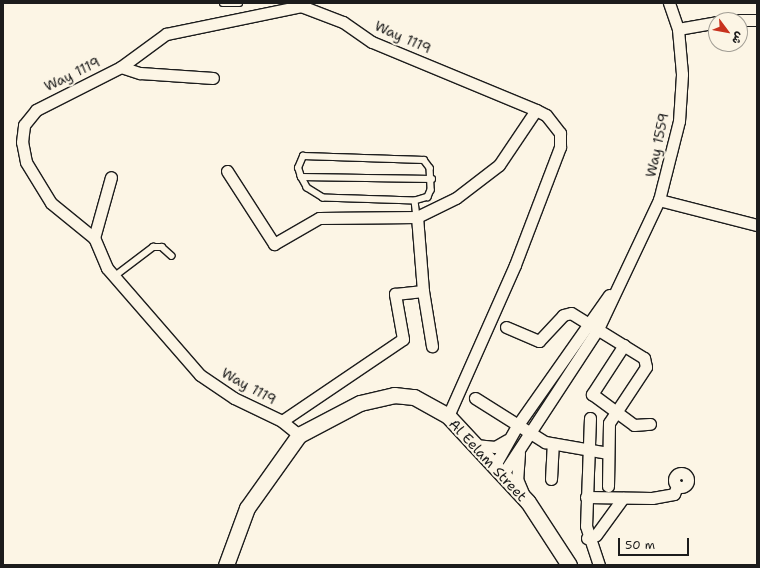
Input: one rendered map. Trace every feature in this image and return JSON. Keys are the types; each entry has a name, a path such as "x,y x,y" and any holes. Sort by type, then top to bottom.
{"main road":[{"name":"Al Eelam Street","path":"226,565 247,508 299,435 360,403 394,395 414,397 448,416 528,502 569,565"}],"street":[{"name":"Way 1559","path":"499,470 520,449 598,329 618,283 644,237 659,200 679,121 682,74 678,29 669,3"},
{"name":"Way 1119","path":"299,435 282,421 234,398 200,375 101,258 94,238 59,212 36,182 26,162 22,134 24,125 36,110 121,67 174,30 301,6 343,22 372,42 536,110 546,115 560,133 560,146 515,266 448,416"},
{"path":"678,29 708,23"},
{"path":"121,67 140,73 213,78"},
{"path":"227,171 274,244 320,218 417,217 456,198 498,164 536,110"},
{"path":"94,238 111,177"},
{"path":"659,200 757,225"},
{"path":"417,217 423,291 432,346"},
{"name":"Way 1559","path":"499,470 509,438 587,322 618,283"},
{"path":"282,421 403,338 395,294 423,291"},
{"path":"506,327 539,341 563,315 571,313 624,345 647,363 609,423 608,486"},
{"path":"624,345 592,394 616,410 634,425 650,424"},
{"path":"475,398 517,426 553,445 608,453"},
{"path":"590,418 586,497 587,538 599,565"},
{"name":"Way 1559","path":"475,445 495,448 509,438"},
{"path":"551,478 553,445"},
{"name":"Way 1559","path":"520,449 517,479 528,502"},
{"path":"586,497 623,498 674,494 677,486"},
{"path":"587,538 596,535 623,498"}],"lane":[{"path":"223,3 239,3"},
{"path":"303,156 424,160 430,168 432,179 428,197 415,201 323,198 307,188 301,177 298,168 303,156"},
{"path":"301,177 432,179"},
{"path":"415,201 417,217"},
{"path":"115,276 156,246 172,256"}]}
